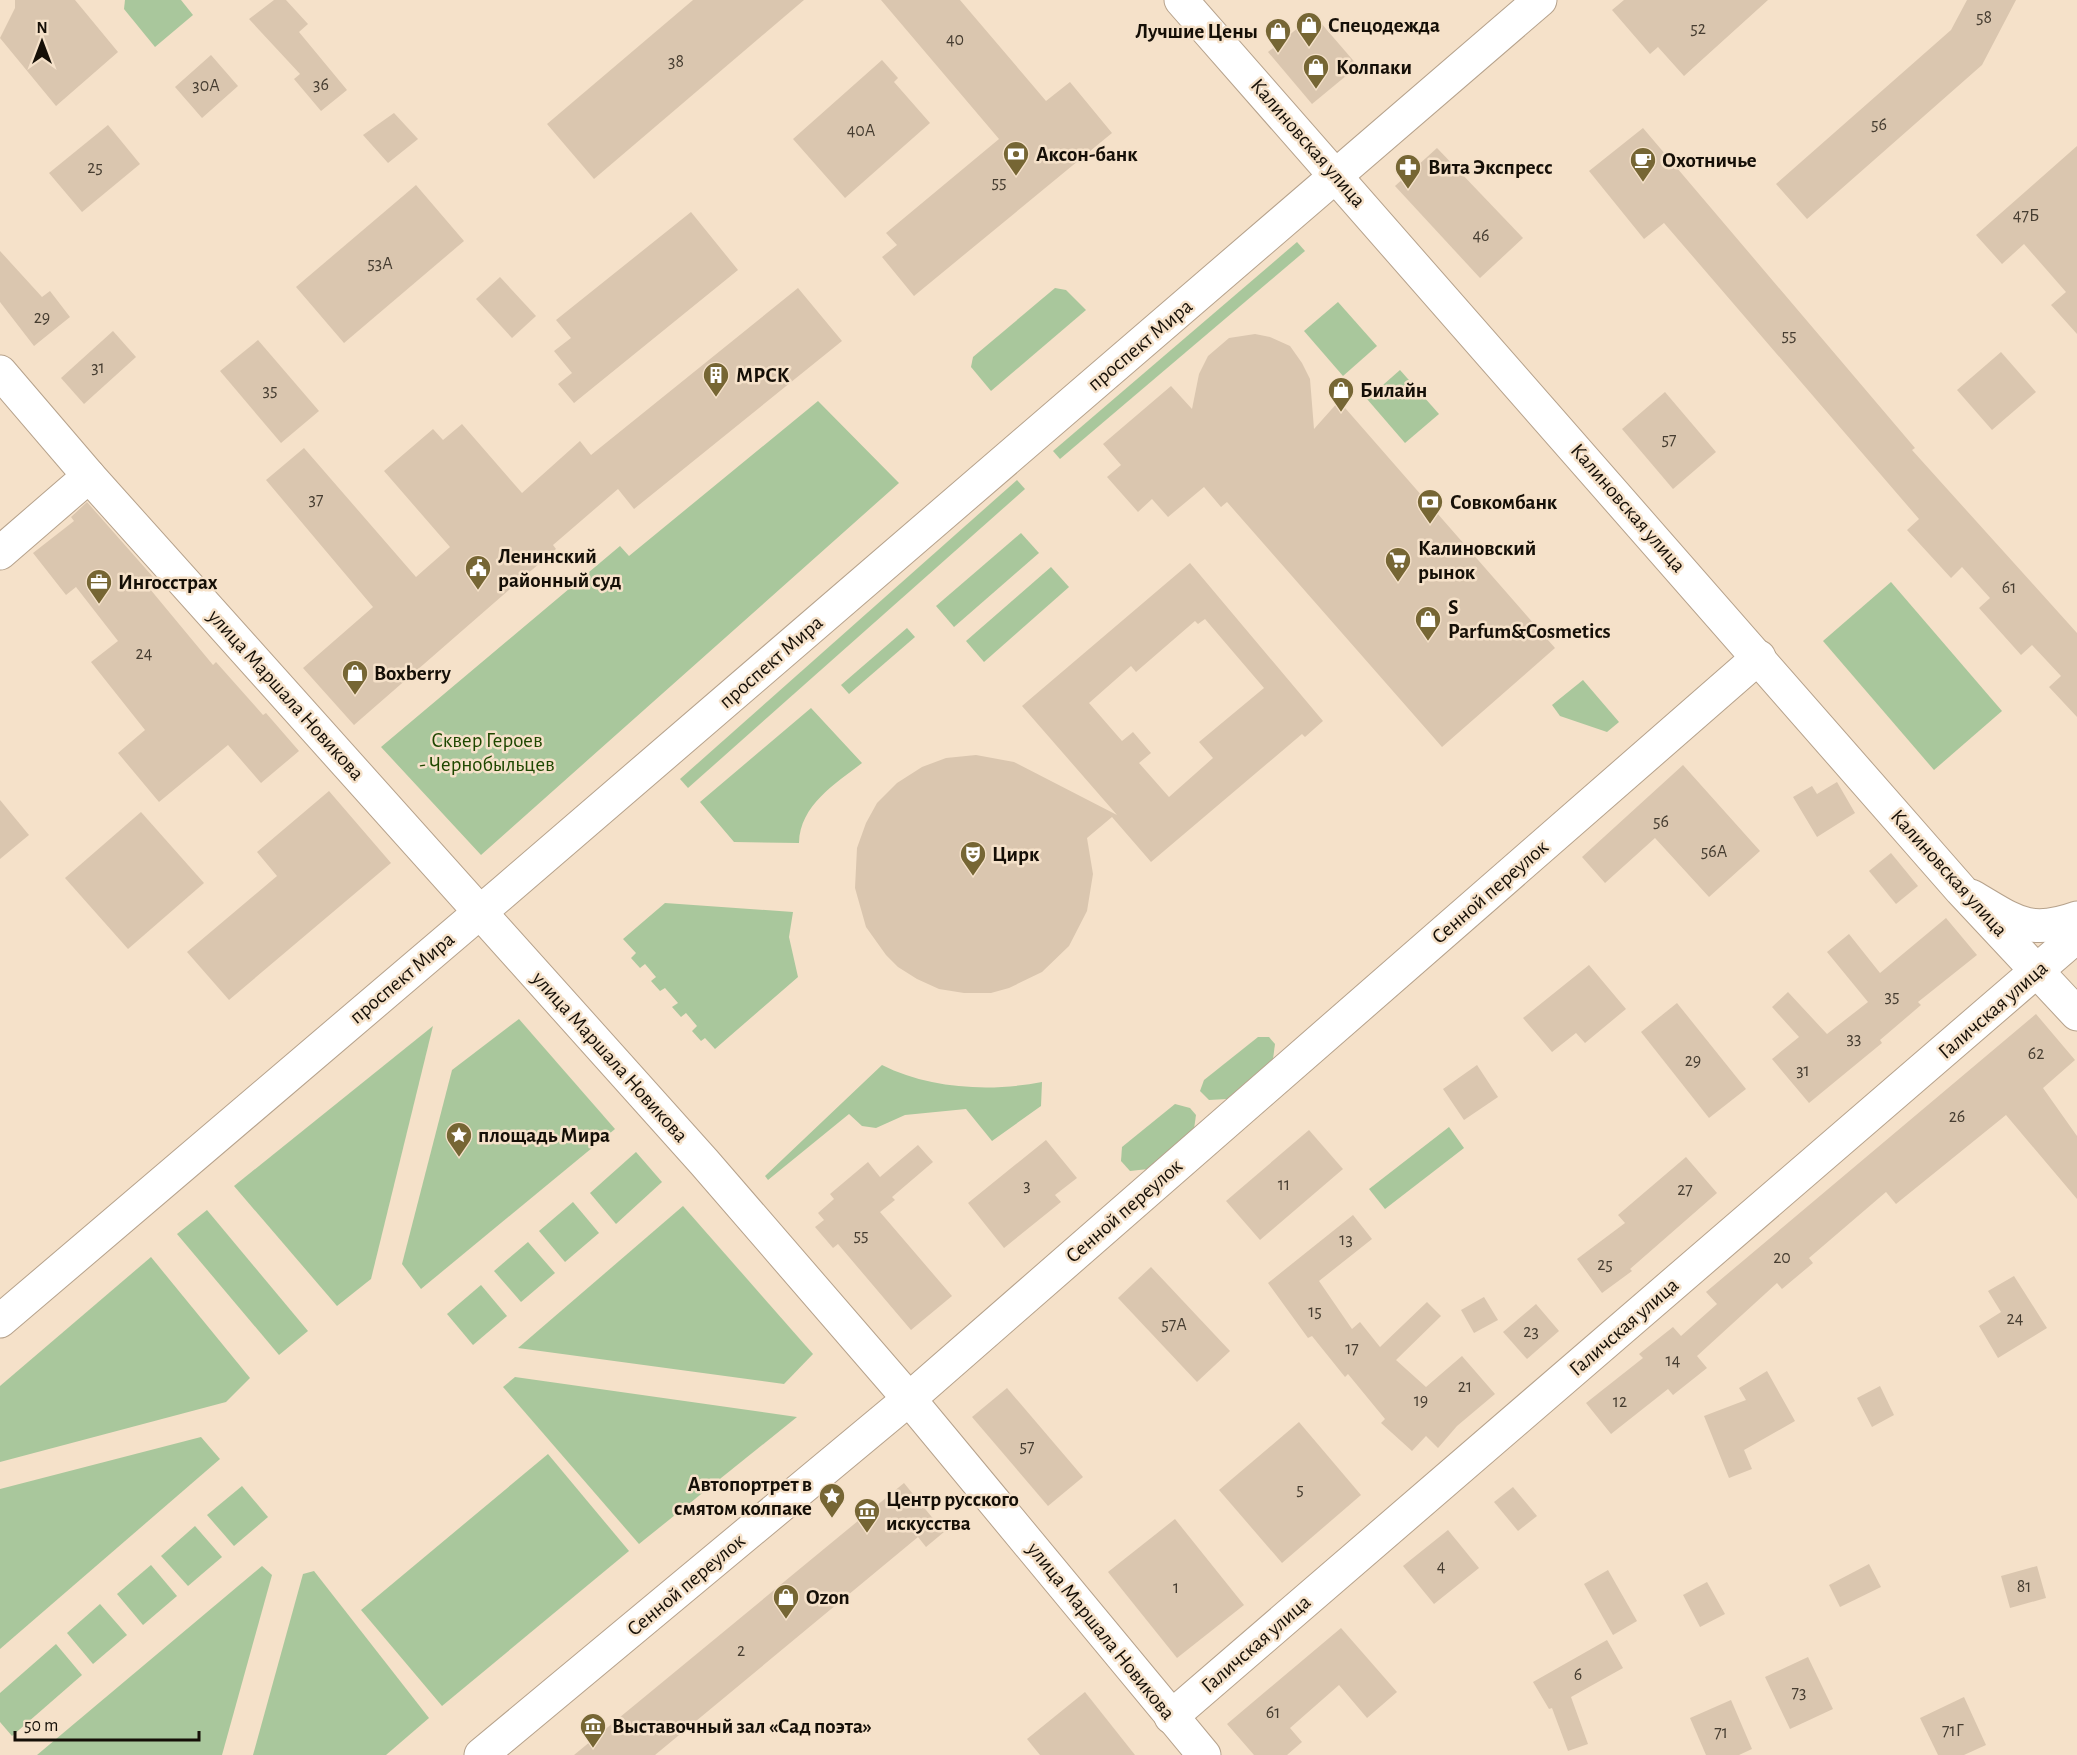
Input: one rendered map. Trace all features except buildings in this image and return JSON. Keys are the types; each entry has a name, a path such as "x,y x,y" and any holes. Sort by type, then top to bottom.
{"main road":[{"name":"Калиновская улица","path":"1181,0 1338,176 1961,890 2077,1014"},
{"name":"проспект Мира","path":"0,1321 480,912 1540,0"},
{"name":"улица Маршала Новикова","path":"0,372 89,476 704,1161 909,1399 1204,1755"},
{"path":"0,552 89,476"},
{"name":"Сенной переулок","path":"481,1755 909,1399 1759,657"},
{"path":"1961,890 2022,926 2045,927 2077,918"},
{"name":"Галичская улица","path":"1171,1717 2077,936"}],"green space":[{"path":"125,0 181,0 193,15 155,47 124,9"},
{"path":"1297,242 1305,251 1060,459 1053,451"},
{"path":"1055,288 1066,290 1086,310 991,391 971,367 973,357"},
{"path":"1338,302 1377,346 1343,376 1304,331"},
{"path":"1400,370 1439,414 1405,443 1367,399"},
{"name":"Сквер Героев - Чернобыльцев","path":"818,401 899,483 481,855 381,747 620,546 629,556"},
{"path":"1017,480 1025,489 688,788 680,779"},
{"path":"1021,533 1039,553 954,627 936,606"},
{"path":"1051,567 1069,587 984,662 966,641"},
{"path":"1891,582 2002,711 1934,770 1823,641"},
{"path":"907,628 915,637 849,694 841,685"},
{"path":"1583,680 1619,722 1607,732 1560,716 1552,705"},
{"path":"811,708 862,763 830,788 812,807 805,817 799,843 734,842 700,802"},
{"path":"665,903 793,912 789,937 798,977 715,1049 705,1038 701,1041 692,1031 697,1026 686,1013 681,1017 672,1007 678,1003 665,988 660,991 651,981 656,977 645,964 640,968 631,958 636,953 623,939"},
{"path":"519,1019 615,1129 421,1289 402,1264 452,1070"},
{"path":"433,1026 371,1279 337,1306 234,1186"},
{"path":"1258,1037 1269,1037 1275,1044 1273,1059 1227,1099 1209,1100 1200,1091 1204,1080"},
{"path":"882,1065 900,1073 940,1084 1002,1087 1042,1082 1041,1106 992,1141 966,1109 905,1115 876,1128 862,1126 849,1114 768,1180 765,1176"},
{"path":"1175,1104 1190,1108 1196,1115 1194,1129 1148,1169 1130,1171 1121,1161 1122,1147"},
{"path":"1449,1127 1464,1148 1385,1209 1369,1189"},
{"path":"636,1152 662,1182 616,1224 590,1193"},
{"path":"573,1202 599,1233 565,1262 539,1231"},
{"path":"683,1206 813,1354 784,1384 518,1348"},
{"path":"207,1210 308,1331 279,1355 177,1234"},
{"path":"528,1242 555,1273 521,1302 494,1271"},
{"path":"151,1257 250,1378 226,1402 0,1462 0,1386"},
{"path":"481,1285 507,1316 473,1345 447,1314"},
{"path":"515,1377 797,1417 639,1544 503,1387"},
{"path":"201,1437 220,1459 0,1649 0,1489"},
{"path":"548,1454 629,1551 442,1706 361,1610"},
{"path":"242,1486 268,1517 234,1546 207,1515"},
{"path":"195,1526 222,1557 188,1586 161,1556"},
{"path":"151,1565 177,1596 143,1625 117,1594"},
{"path":"262,1566 272,1575 222,1755 37,1755"},
{"path":"314,1571 429,1718 386,1755 253,1755 303,1574"},
{"path":"100,1604 127,1635 93,1664 67,1633"},
{"path":"56,1644 82,1675 12,1736 0,1722 0,1693"}],"place":[{"name":"Спецодежда","path":"1309,48"},
{"name":"Лучшие Цены","path":"1278,54"},
{"name":"Колпаки","path":"1316,90"},
{"name":"Аксон-банк","path":"1016,177"},
{"name":"Охотничье","path":"1643,183"},
{"name":"Вита Экспресс","path":"1408,190"},
{"name":"МРСК","path":"716,398"},
{"name":"Билайн","path":"1341,413"},
{"name":"Совкомбанк","path":"1430,525"},
{"name":"Калиновский рынок","path":"1398,583"},
{"name":"Ленинский районный суд","path":"478,591"},
{"name":"Ингосстрах","path":"99,605"},
{"name":"S Parfum&Cosmetics","path":"1428,642"},
{"name":"Boxberry","path":"355,696"},
{"name":"Цирк","path":"973,877"},
{"name":"площадь Мира","path":"459,1158"},
{"name":"Автопортрет в смятом колпаке","path":"832,1519"},
{"name":"Центр русского искусства","path":"867,1534"},
{"name":"Ozon","path":"786,1620"},
{"name":"Выставочный зал «Сад поэта»","path":"593,1749"}]}
